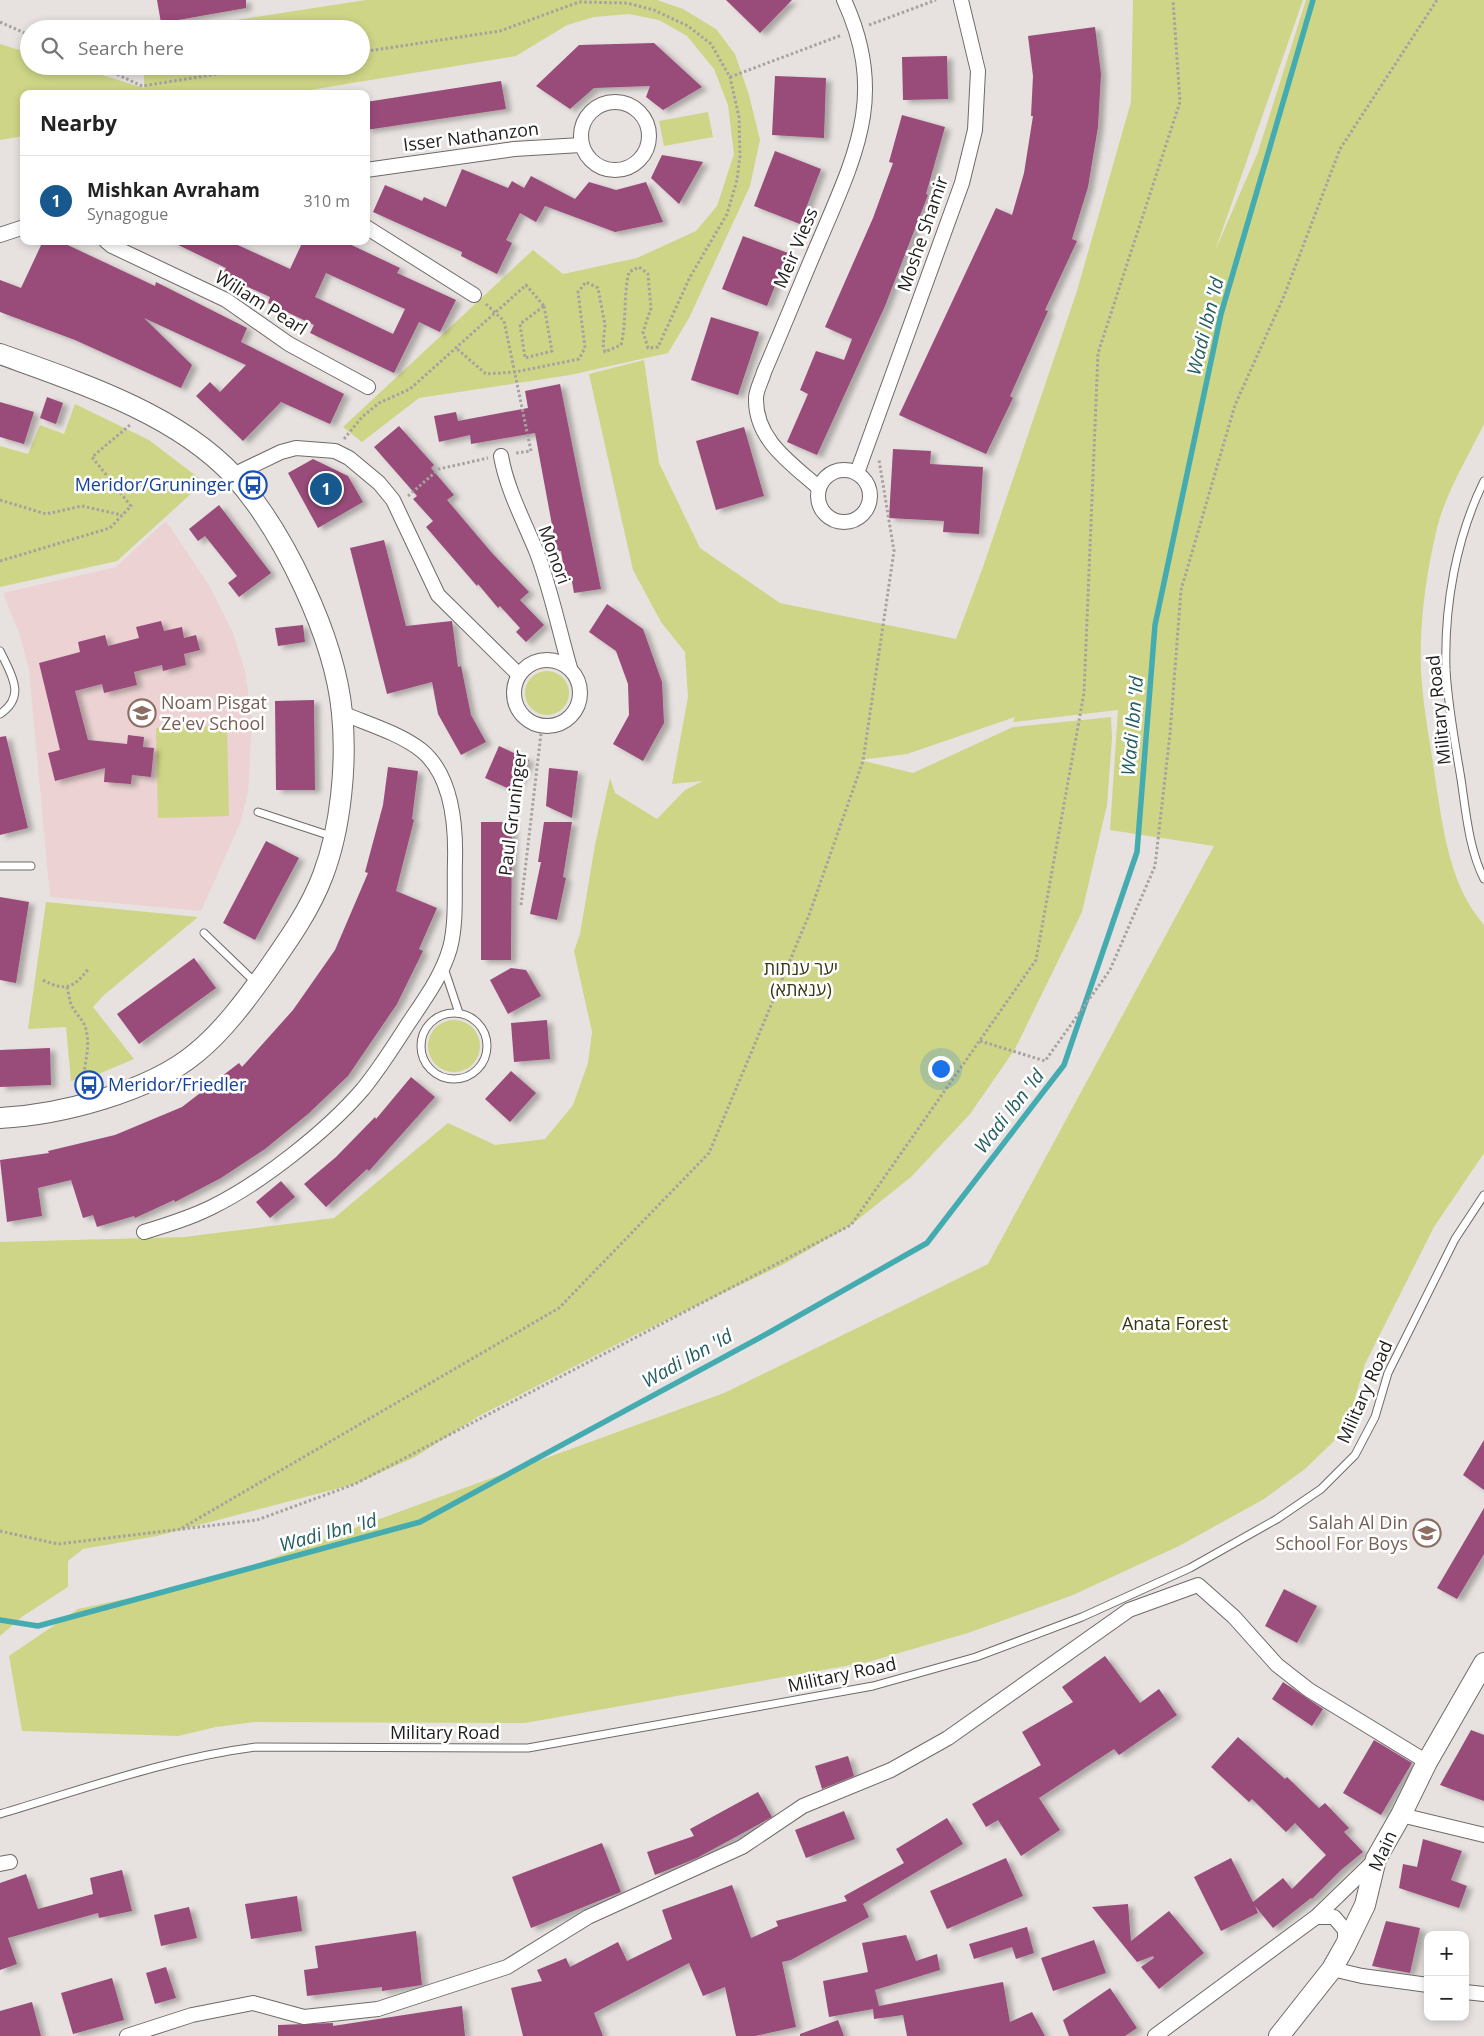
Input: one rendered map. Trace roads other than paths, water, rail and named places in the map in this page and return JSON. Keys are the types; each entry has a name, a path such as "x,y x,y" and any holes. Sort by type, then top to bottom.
{"street":[{"name":"Meir Viess","path":"819,488 770,443 760,424 756,397 764,372 854,158 864,119 866,91 863,55 856,30 844,0"},
{"name":"Moshe Shamir","path":"857,474 962,183 975,130 978,71 961,0"},
{"path":"610,102 626,103 636,109 645,118 649,129 650,141 642,159 633,166 622,170 606,170 595,164 586,156 582,145 583,124 589,114 598,106 610,102"},
{"name":"Isser Nathanzon","path":"370,169 514,149 582,145"},
{"path":"0,235 20,228"},
{"path":"370,230 474,295"},
{"name":"Wiliam Pearl","path":"111,245 226,300 289,344 368,387"},
{"path":"0,354 101,391 146,412 206,450 233,475 264,514 287,554 312,607 332,663 342,713 342,759 334,837 323,875 286,944 229,1019 196,1053 169,1071 134,1087 55,1110 0,1118"},
{"path":"233,475 281,452 296,448 335,451 349,458 379,483 396,506 438,595 518,676"},
{"name":"Monori","path":"501,456 512,494 537,554 570,668"},
{"path":"841,470 857,474 869,487 870,496 864,513 855,520 837,522 824,514 819,506 819,488 824,479 832,473 841,470"},
{"path":"554,660 570,668 577,677 580,688 577,708 570,717 560,724 542,725 526,718 518,710 514,692 518,676 526,667 536,661 554,660"},
{"path":"144,1232 213,1207 257,1180 327,1124 361,1090 385,1060 435,983 450,948 456,849 449,792 444,778 420,750 388,732 342,713"},
{"path":"127,2036 192,2015 254,2003 304,2017 378,2009 507,1967 588,1917 742,1847 803,1806 891,1770 948,1738 1129,1610 1198,1585 1234,1618 1277,1665 1309,1690 1427,1762"},
{"name":"Main","path":"1279,2036 1332,1969 1346,1946 1365,1905 1376,1859 1401,1815 1427,1762 1484,1662"},
{"path":"1401,1815 1484,1835"},
{"path":"1155,2036 1316,1918 1376,1859"},
{"path":"1316,1918 1327,1915 1334,1917 1345,1930 1346,1946"},
{"path":"1332,1969 1362,1976 1424,1984"},
{"path":"1469,1992 1484,1994"}],"lane":[{"name":"Military Road","path":"1484,481 1462,534 1448,621 1446,670 1468,828 1478,866 1484,879"},
{"path":"0,651 13,677 15,689 14,699 9,708 0,714"},
{"path":"258,812 334,837"},
{"path":"0,866 31,866"},
{"path":"204,933 257,984"},
{"path":"443,964 459,1013"},
{"path":"459,1013 470,1016 479,1023 485,1033 487,1044 486,1056 478,1069 469,1076 451,1079 440,1076 430,1069 424,1060 421,1049 423,1034 428,1024 438,1017 459,1013"},
{"name":"Military Road","path":"0,1814 220,1751 256,1746 528,1748 822,1696 930,1670 994,1650 1082,1617 1190,1568 1270,1524 1321,1488 1355,1455 1375,1417 1388,1373 1396,1356 1456,1239 1484,1195"}],"waterway":[{"name":"Wadi Ibn 'Id","path":"0,1620 38,1626 420,1522 770,1332 927,1243 1064,1065 1137,852 1155,625 1221,314 1313,0"}],"place":[{"name":"Meridor/Gruninger","path":"253,485"},
{"name":"Mishkan Avraham","path":"326,489"},
{"name":"Noam Pisgat Ze'ev School","path":"142,713"},
{"name":"Meridor/Friedler","path":"89,1085"},
{"name":"Salah Al Din School For Boys","path":"1427,1533"}],"park label":[{"name":"יער ענתות (ענאתא)","path":"801,980"},
{"name":"Anata Forest","path":"1175,1324"}]}
